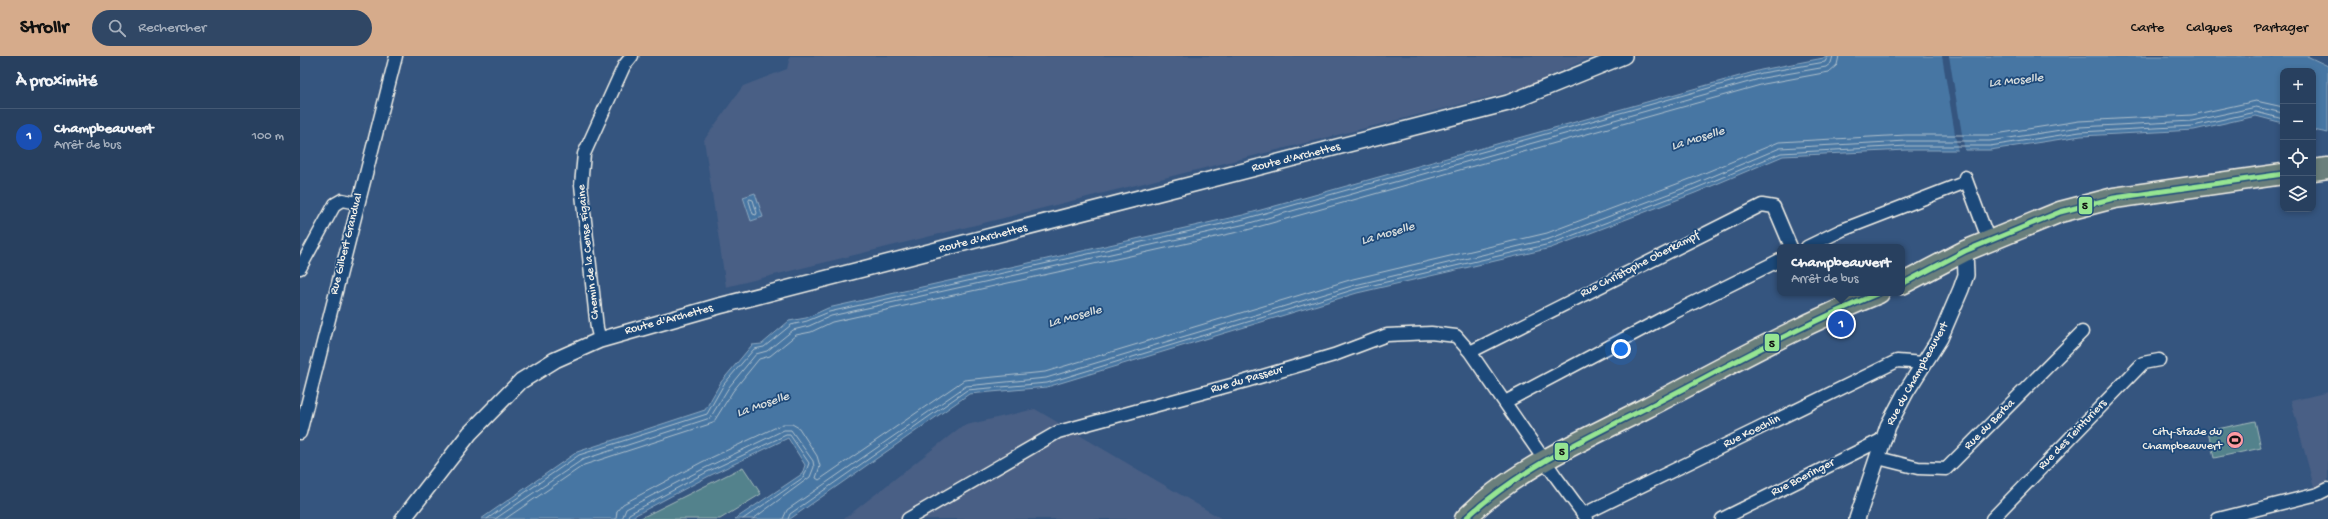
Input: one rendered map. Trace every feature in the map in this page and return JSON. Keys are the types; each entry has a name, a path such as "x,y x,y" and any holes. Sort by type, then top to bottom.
{"main road":[{"path":"2316,170 2328,168"},
{"path":"1905,282 1965,251 2060,212 2114,198 2280,174"},
{"path":"1465,519 1496,490 1545,460 1773,342 1873,296"}],"street":[{"name":"Rue Gilbert Grandval","path":"300,433 357,203 396,56"},
{"name":"Chemin de la Cense Figaine","path":"600,340 581,185 584,154 624,66 632,56"},
{"name":"Route d'Archettes","path":"403,519 470,433 521,381 555,360 600,340 719,306 1508,103 1624,56"},
{"path":"1813,244 1842,230 1965,180 1988,241"},
{"path":"300,268 335,204 342,200 357,203"},
{"name":"Rue Christophe Oberkampf","path":"1470,352 1762,205 1774,207 1790,244"},
{"name":"Rue du Champbeauvert","path":"1857,519 1885,438 1906,392 1940,338 1961,289 1966,275 1965,251"},
{"path":"1505,402 1671,314 1777,261"},
{"name":"Rue du Berba","path":"1878,458 1918,468 1946,469 2082,332"},
{"name":"Rue du Passeur","path":"908,519 1058,432 1115,415 1254,378 1334,354 1387,336 1431,333 1456,336 1470,352 1586,517"},
{"name":"Rue des Teinturiers","path":"1992,519 2143,363 2159,360"},
{"name":"Rue Koechlin","path":"1586,517 1897,361 1924,363"},
{"name":"Rue Boeringer","path":"1722,519 1885,438"},
{"path":"2218,519 2318,494 2328,489"}],"shaded area":[{"path":"790,56 1594,56 1518,90 726,287 704,140 743,86 787,69"},
{"path":"2328,392 2328,481 2314,487 2291,401"},
{"path":"1035,409 1222,519 844,519 962,426"}],"green space":[{"name":"City-Stade du Champbeauvert","path":"2255,421 2261,448 2214,458 2208,431"},
{"path":"743,467 761,494 720,519 639,519"}],"water":[{"name":"La Moselle","path":"1834,56 2307,56 2328,66 2328,133 2316,131 2316,68 2280,68 2280,122 2256,116 2194,130 2081,136 1990,150 1907,150 1783,156 1695,193 1551,248 1357,293 1047,387 969,394 790,519 735,519 802,474 805,465 788,438 709,476 628,519 481,519 577,452 705,410 721,382 752,345 762,344 789,321 806,318 828,308 1243,215 1761,70"},
{"path":"755,193 763,217 751,221 743,197"}],"pier":[{"path":"1942,56 1949,56 1965,152 1958,152"}],"transit line":[{"name":"5","path":"1905,282 1965,251 2060,212 2114,198 2280,174"},
{"name":"5","path":"1465,519 1507,485 1552,457 1733,362 1820,319 1872,296"}],"place":[{"name":"Champbeauvert","path":"1841,324"},
{"name":"City-Stade du Champbeauvert","path":"2235,440"}]}
